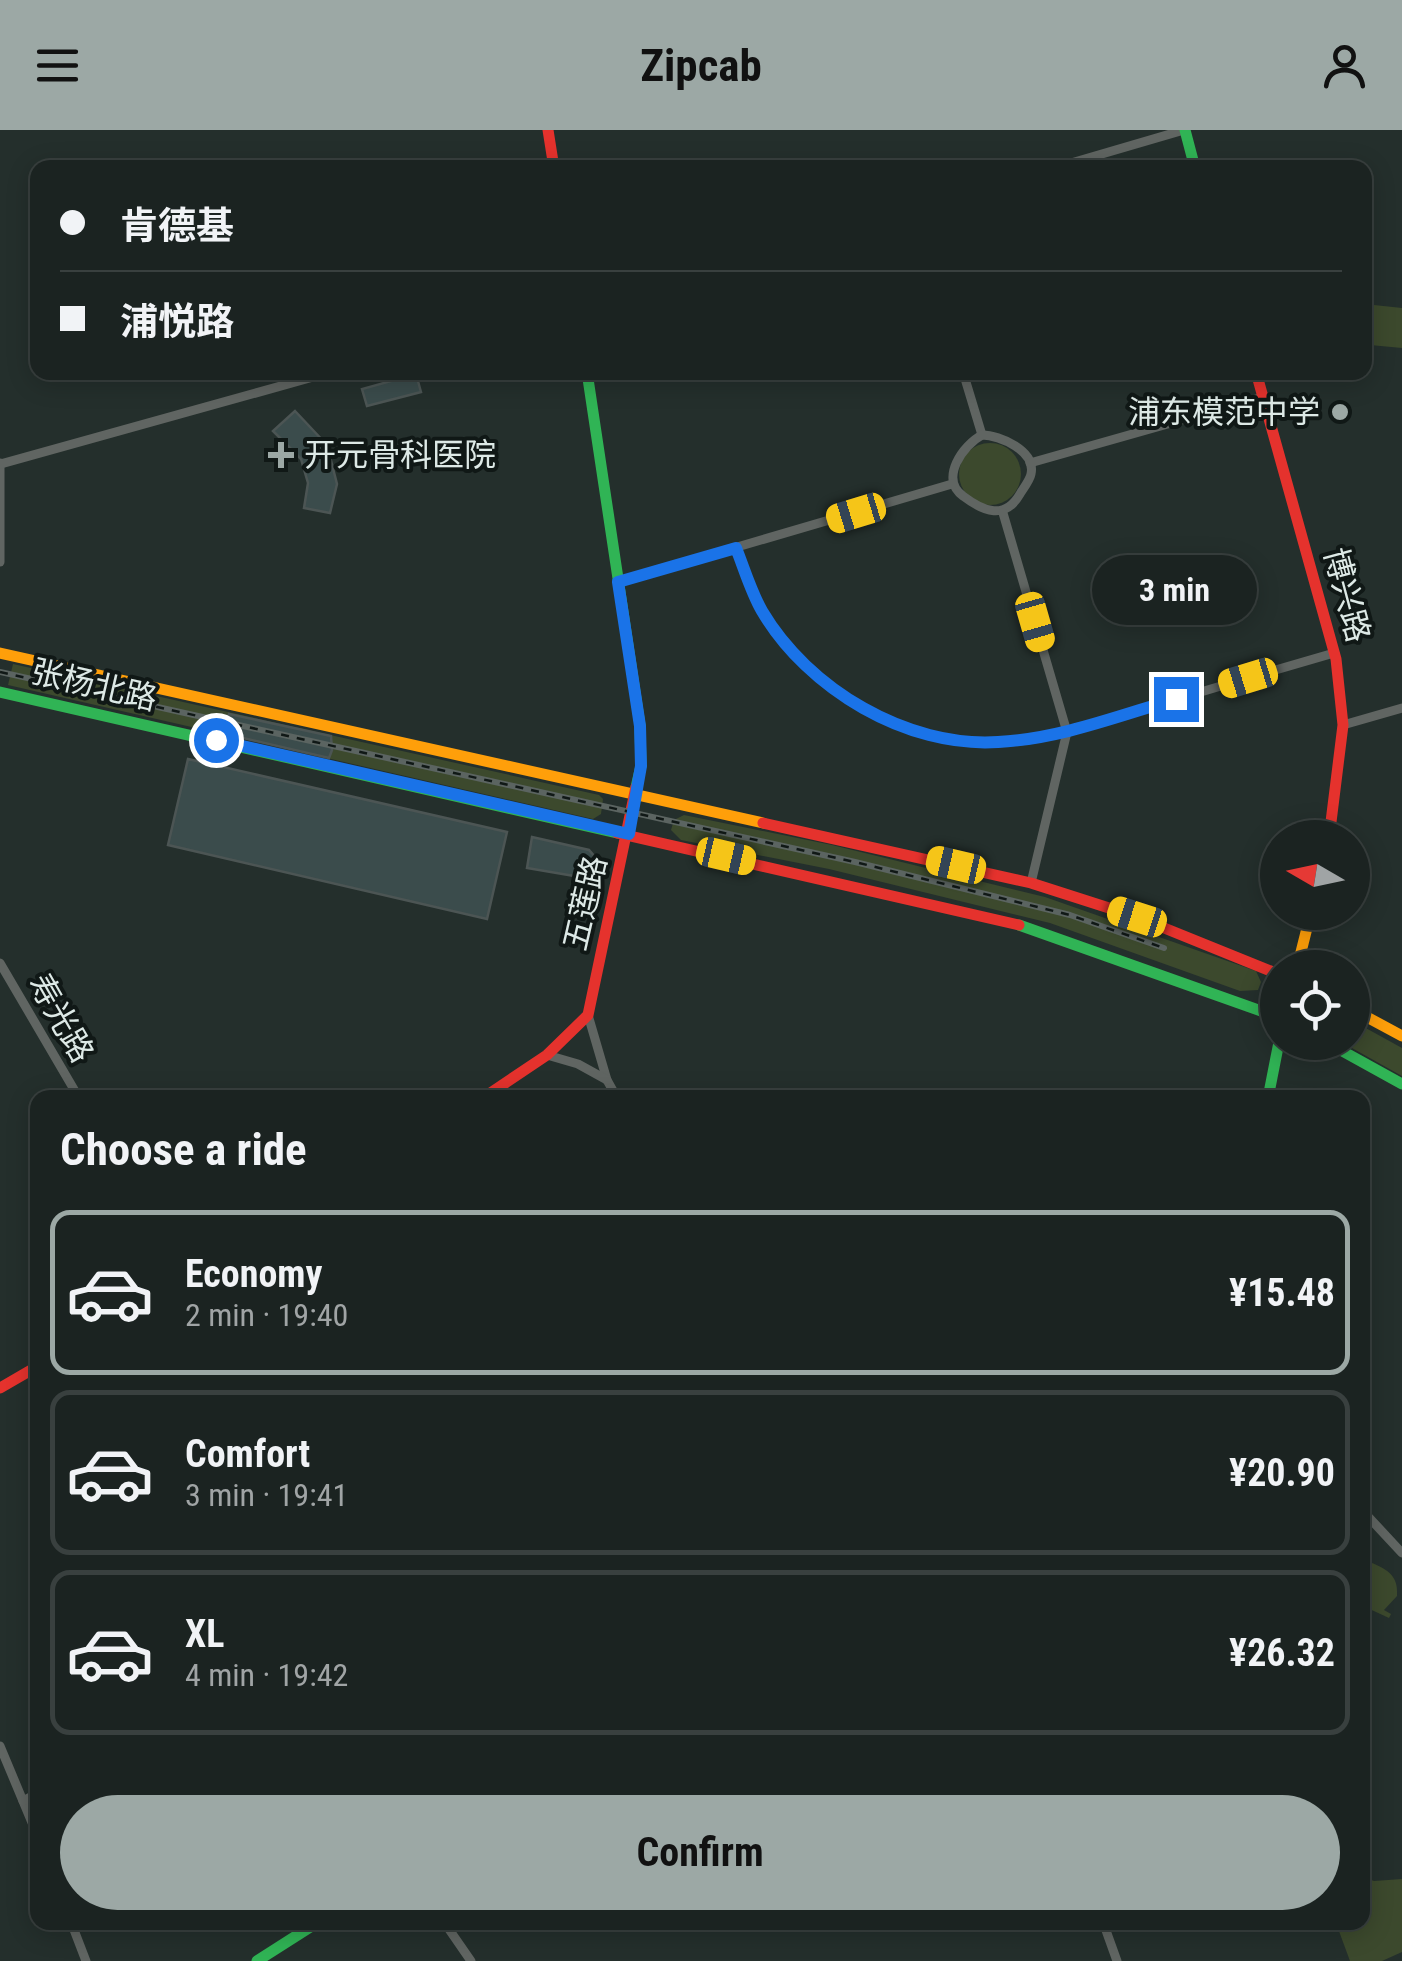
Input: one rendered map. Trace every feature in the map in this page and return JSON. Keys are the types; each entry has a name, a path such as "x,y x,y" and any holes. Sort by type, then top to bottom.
{"main road":[{"path":"548,130 553,160"},
{"path":"1184,130 1193,160"},
{"name":"五莲路","path":"588,380 640,726 637,795 588,1016"},
{"name":"博兴路","path":"1258,380 1334,652 1343,725 1330,820"},
{"name":"张杨北路","path":"0,653 1032,883 1137,917 1260,967"},
{"name":"张杨北路","path":"0,692 1032,928 1260,1010"},
{"path":"495,1090 547,1055 588,1016"},
{"path":"1370,1019 1402,1036"},
{"path":"1270,1090 1275,1060"},
{"path":"1359,1060 1402,1084"},
{"path":"0,1388 30,1371"},
{"path":"257,1961 305,1930"}],"street":[{"path":"1081,160 1184,130"},
{"path":"0,562 0,463 302,380"},
{"path":"965,380 982,434"},
{"path":"1030,463 1263,397"},
{"path":"982,434 995,435 1026,454 1030,463 1031,474 1013,507 1002,513 960,495 952,484 953,471 971,441 982,434"},
{"path":"618,582 952,484"},
{"path":"1002,513 1067,732 1032,883"},
{"path":"736,548 762,610 817,674 876,717 939,738 996,743 1067,732 1334,652"},
{"path":"1343,725 1402,708"},
{"name":"寿光路","path":"0,963 74,1090"},
{"path":"588,1016 613,1090"},
{"path":"547,1055 578,1064 607,1080"},
{"path":"1370,1519 1402,1553"},
{"path":"0,1746 30,1816"},
{"path":"24,1801 30,1797"},
{"path":"74,1930 86,1961"},
{"path":"450,1930 471,1961"},
{"path":"1106,1930 1117,1961"}],"green space":[{"path":"1374,305 1402,308 1402,348 1372,345"},
{"path":"990,443 1012,452 1021,474 1012,496 990,505 968,496 959,474 968,452"},
{"path":"13,664 599,795 603,799 601,814 593,819 8,685"},
{"path":"684,815 832,845 1045,897 1256,971 1260,985 1258,990 1240,991 1050,923 829,869 681,840 671,830 674,820"},
{"path":"1370,1030 1402,1048 1402,1076 1370,1058"},
{"path":"1370,1563 1388,1572 1395,1581 1397,1596 1384,1610 1391,1614 1389,1618 1370,1609"},
{"path":"1402,1879 1402,1952 1382,1961 1350,1961 1339,1930 1370,1930 1370,1880"}],"building":[{"path":"394,380 418,380 421,392 367,406 362,389"},
{"path":"295,411 327,445 337,484 330,513 304,508 308,483 301,459 273,431"},
{"path":"229,714 331,736 329,758 222,733"},
{"path":"188,759 507,832 487,919 168,845"},
{"path":"532,837 589,850 602,865 598,880 527,868"}],"railway":[{"path":"0,672 855,862 1070,915 1164,948"}],"traffic: fast":[{"path":"1185,130 1193,160"},
{"path":"588,380 640,725 641,766 636,787"},
{"path":"0,692 617,833"},
{"path":"1019,925 1260,1011"},
{"path":"1270,1090 1275,1060"},
{"path":"1359,1060 1402,1084"},
{"path":"257,1961 305,1930"}],"traffic: slow":[{"path":"0,653 763,823"},
{"path":"1302,950 1306,930"},
{"path":"1370,1019 1402,1036"}],"traffic: jam":[{"path":"548,130 553,160"},
{"path":"1258,380 1336,659 1343,725 1331,820"},
{"path":"495,1090 547,1055 588,1015 636,787"},
{"path":"763,823 1031,883 1137,917 1260,967"},
{"path":"617,833 1019,925"},
{"path":"0,1388 30,1371"}],"place":[{"name":"浦东模范中学","path":"1340,412"},
{"name":"开元骨科医院","path":"281,455"}],"route":[{"path":"216,740 629,834 641,766 640,726 618,582 736,548 762,610 784,640 817,674 876,717 939,738 996,743 1067,732 1176,699"}]}
